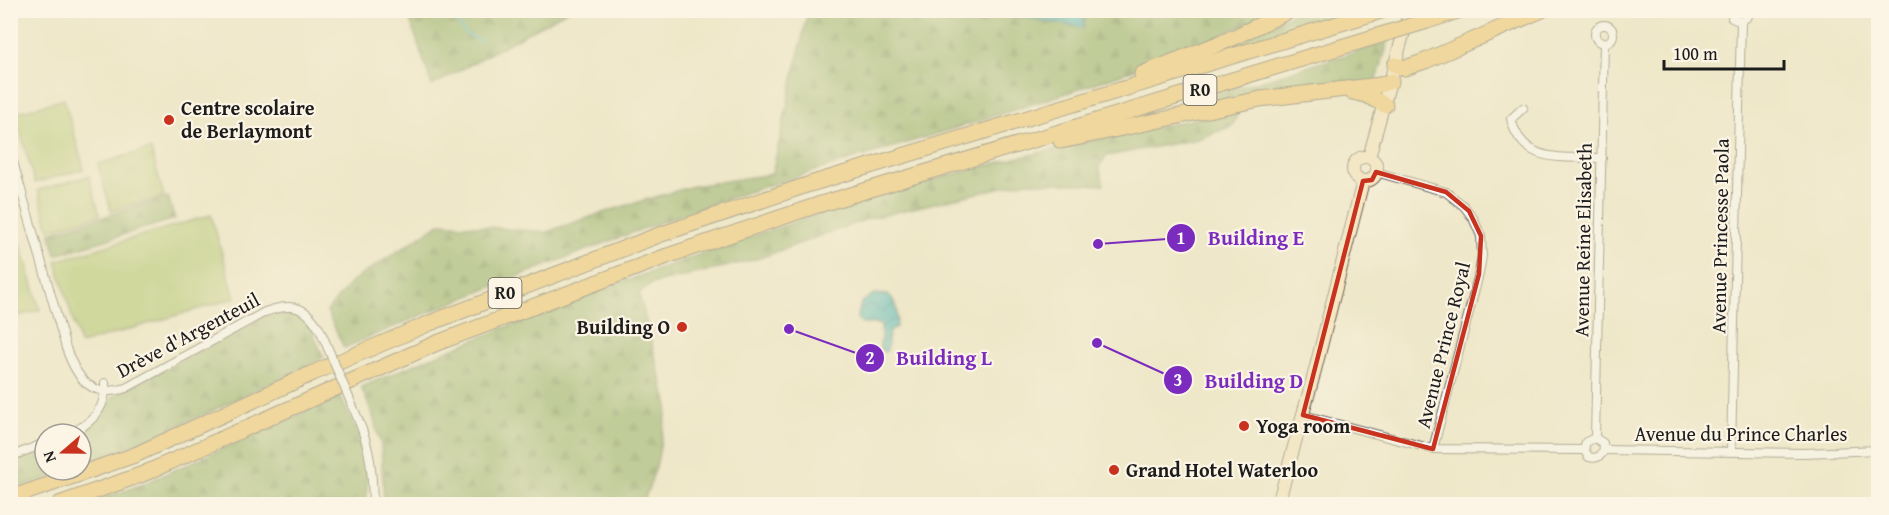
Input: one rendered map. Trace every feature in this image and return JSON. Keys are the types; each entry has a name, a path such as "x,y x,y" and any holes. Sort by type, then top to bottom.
{"highway":[{"path":"1106,95 1127,80 1228,40 1291,10"},
{"name":"R0","path":"59,504 143,474 427,348 557,296 762,223 1461,10"},
{"path":"1395,65 1405,68 1425,61 1542,10"},
{"name":"R0","path":"10,498 135,455 313,373 430,323 659,235 810,184 1381,11"},
{"path":"1029,141 1047,144 1260,99 1380,85 1391,81"},
{"path":"1343,90 1365,95 1385,105"}],"main road":[{"path":"1369,157 1410,10"},
{"path":"1365,156 1374,161 1376,172 1373,177 1363,181 1355,176 1353,167 1357,159 1365,156"},
{"path":"1278,504 1363,181"}],"street":[{"path":"1733,10 1732,18 1741,22 1748,16 1749,10"},
{"name":"Avenue Princesse Paola","path":"1731,452 1741,22"},
{"name":"Avenue Reine Elisabeth","path":"1595,438 1604,42"},
{"path":"1523,108 1511,119 1523,143 1533,152 1546,156 1602,158"},
{"name":"Drève d'Argenteuil","path":"10,151 72,364 87,384 115,391 126,388 265,312 278,307 291,306 304,310 314,318 321,332 368,443 372,461 374,504"},
{"name":"Avenue Prince Royal","path":"1376,172 1446,192 1469,211 1481,236 1482,255 1479,274 1434,449"},
{"path":"89,422 103,404 105,387"},
{"path":"1303,415 1434,449 1584,450 1589,456 1595,458 1601,456 1604,450 1601,440 1595,438 1586,442 1584,450"},
{"path":"10,456 33,447"},
{"name":"Avenue du Prince Charles","path":"1604,450 1804,453 1878,450"}],"highlighted area":[{"path":"1376,172 1446,192 1469,211 1481,236 1479,274 1433,449 1303,415 1363,181 1372,180"}],"green space":[{"path":"407,10 567,11 432,86"},
{"path":"808,11 990,11 1083,28 1086,11 1275,11 1210,40 1078,89 807,173 639,230 491,287 344,348 327,311 352,281 441,223 546,232 693,186 772,174"},
{"path":"1298,11 1356,11 1187,62"},
{"path":"1388,42 1376,83 1134,119"},
{"path":"64,99 84,169 35,183 15,113"},
{"path":"1240,110 1232,126 1198,139 1107,156 1099,166 1104,185 1024,182 867,219 757,259 652,284 639,294 668,406 656,467 643,504 384,504 381,445 372,413 361,387 578,299 800,220 986,166 1095,140"},
{"path":"151,149 164,196 111,211 98,164"},
{"path":"89,176 100,215 49,230 38,190"},
{"path":"168,197 175,219 56,255 50,233"},
{"path":"11,210 40,310 10,318"},
{"path":"211,215 235,298 80,344 56,261"},
{"path":"298,314 308,322 324,358 212,411 93,462 93,423 112,397 265,316"},
{"path":"340,396 363,443 367,459 367,504 87,504 143,484"},
{"path":"33,452 33,482 36,482 11,490 11,462"}],"water":[{"path":"1086,10 1083,28 990,11"},
{"path":"874,294 889,295 897,310 896,327 889,333 887,351 884,352 880,350 882,330 880,324 864,324 857,319 861,303"}],"waterway":[{"path":"447,10 466,34 481,41"},
{"path":"469,10 476,19 485,10"}],"place":[{"name":"Centre scolaire de Berlaymont","path":"169,120"},
{"name":"Building E","path":"1098,244"},
{"name":"Building O","path":"682,327"},
{"name":"Building L","path":"789,329"},
{"name":"Building D","path":"1097,343"},
{"name":"Yoga room","path":"1244,426"},
{"name":"Grand Hotel Waterloo","path":"1114,470"}]}
